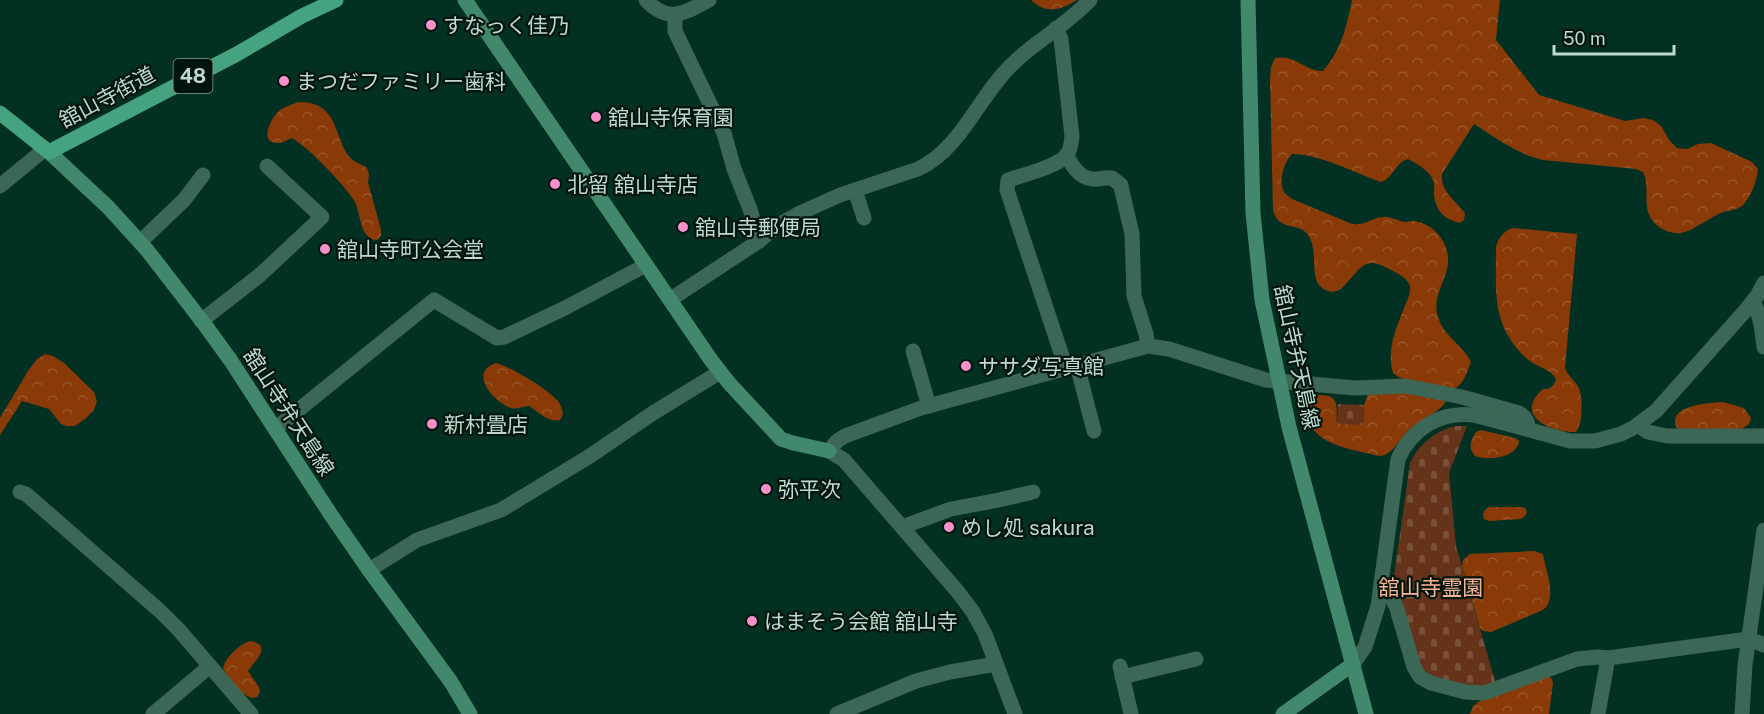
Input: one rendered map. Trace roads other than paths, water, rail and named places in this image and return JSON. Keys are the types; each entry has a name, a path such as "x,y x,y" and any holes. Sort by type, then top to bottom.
{"main road":[{"name":"舘山寺街道","path":"0,113 47,151 237,54 302,16 336,0"},
{"path":"465,0 720,372 781,439 829,451"},
{"name":"舘山寺弁天島線","path":"1248,0 1251,183 1255,242 1267,328 1289,427 1366,714"},
{"path":"1249,56 1257,0"},
{"name":"舘山寺弁天島線","path":"47,151 108,207 140,242 201,321 231,361 369,570 451,682 470,714"},
{"path":"1283,714 1353,664"}],"street":[{"path":"646,0 654,8 675,15 686,13 709,0"},
{"path":"670,299 759,241 780,224 800,213 840,195 930,164 941,156 1004,73 1021,56 1090,0"},
{"path":"675,15 675,31 724,133 759,241"},
{"path":"1056,28 1061,39 1072,136 1071,146 1060,161 1008,180 1007,190 1094,431"},
{"path":"0,186 47,151"},
{"path":"1066,155 1075,169 1086,177 1113,178 1121,185 1132,234 1134,297 1148,346"},
{"path":"201,321 260,274 322,217 267,166"},
{"path":"140,242 184,200 203,175"},
{"path":"855,190 864,218"},
{"path":"275,429 434,300 497,338 504,337 646,265"},
{"path":"1353,664 1360,656 1370,633 1378,606 1397,465 1402,450 1408,442 1434,421 1454,414 1474,415 1570,441 1582,442 1621,434 1638,425 1667,400 1753,301 1764,283"},
{"path":"1753,301 1761,321 1764,347"},
{"path":"1015,714 985,634 973,612 844,460 829,451 837,441 845,436 929,406 1148,346 1169,349 1266,380 1355,388 1406,386 1462,397 1519,413 1525,417 1528,429"},
{"path":"913,351 929,406"},
{"path":"369,570 417,540 501,510 720,372"},
{"path":"1638,425 1648,432 1666,436 1764,436"},
{"path":"20,492 26,494 160,611 251,714"},
{"path":"902,527 951,509 1033,492"},
{"path":"1742,714 1745,665 1764,530"},
{"path":"1381,586 1396,606 1414,667 1420,677 1431,683 1465,692 1484,693 1577,659 1608,658 1741,640 1764,645"},
{"path":"1598,714 1608,658"},
{"path":"1131,714 1121,671 1196,659"},
{"path":"837,714 924,678 996,664"},
{"path":"153,714 210,666"}],"place":[{"name":"すなっく佳乃","path":"431,25"},
{"name":"まつだファミリー歯科","path":"284,81"},
{"name":"舘山寺保育園","path":"596,117"},
{"name":"北留 舘山寺店","path":"555,184"},
{"name":"舘山寺郵便局","path":"683,227"},
{"name":"舘山寺町公会堂","path":"325,249"},
{"name":"ササダ写真館","path":"966,366"},
{"name":"新村畳店","path":"432,424"},
{"name":"弥平次","path":"766,489"},
{"name":"めし処 sakura","path":"949,527"},
{"name":"はまそう会館 舘山寺","path":"752,621"}],"park label":[{"name":"舘山寺霊園","path":"1431,587"}]}
